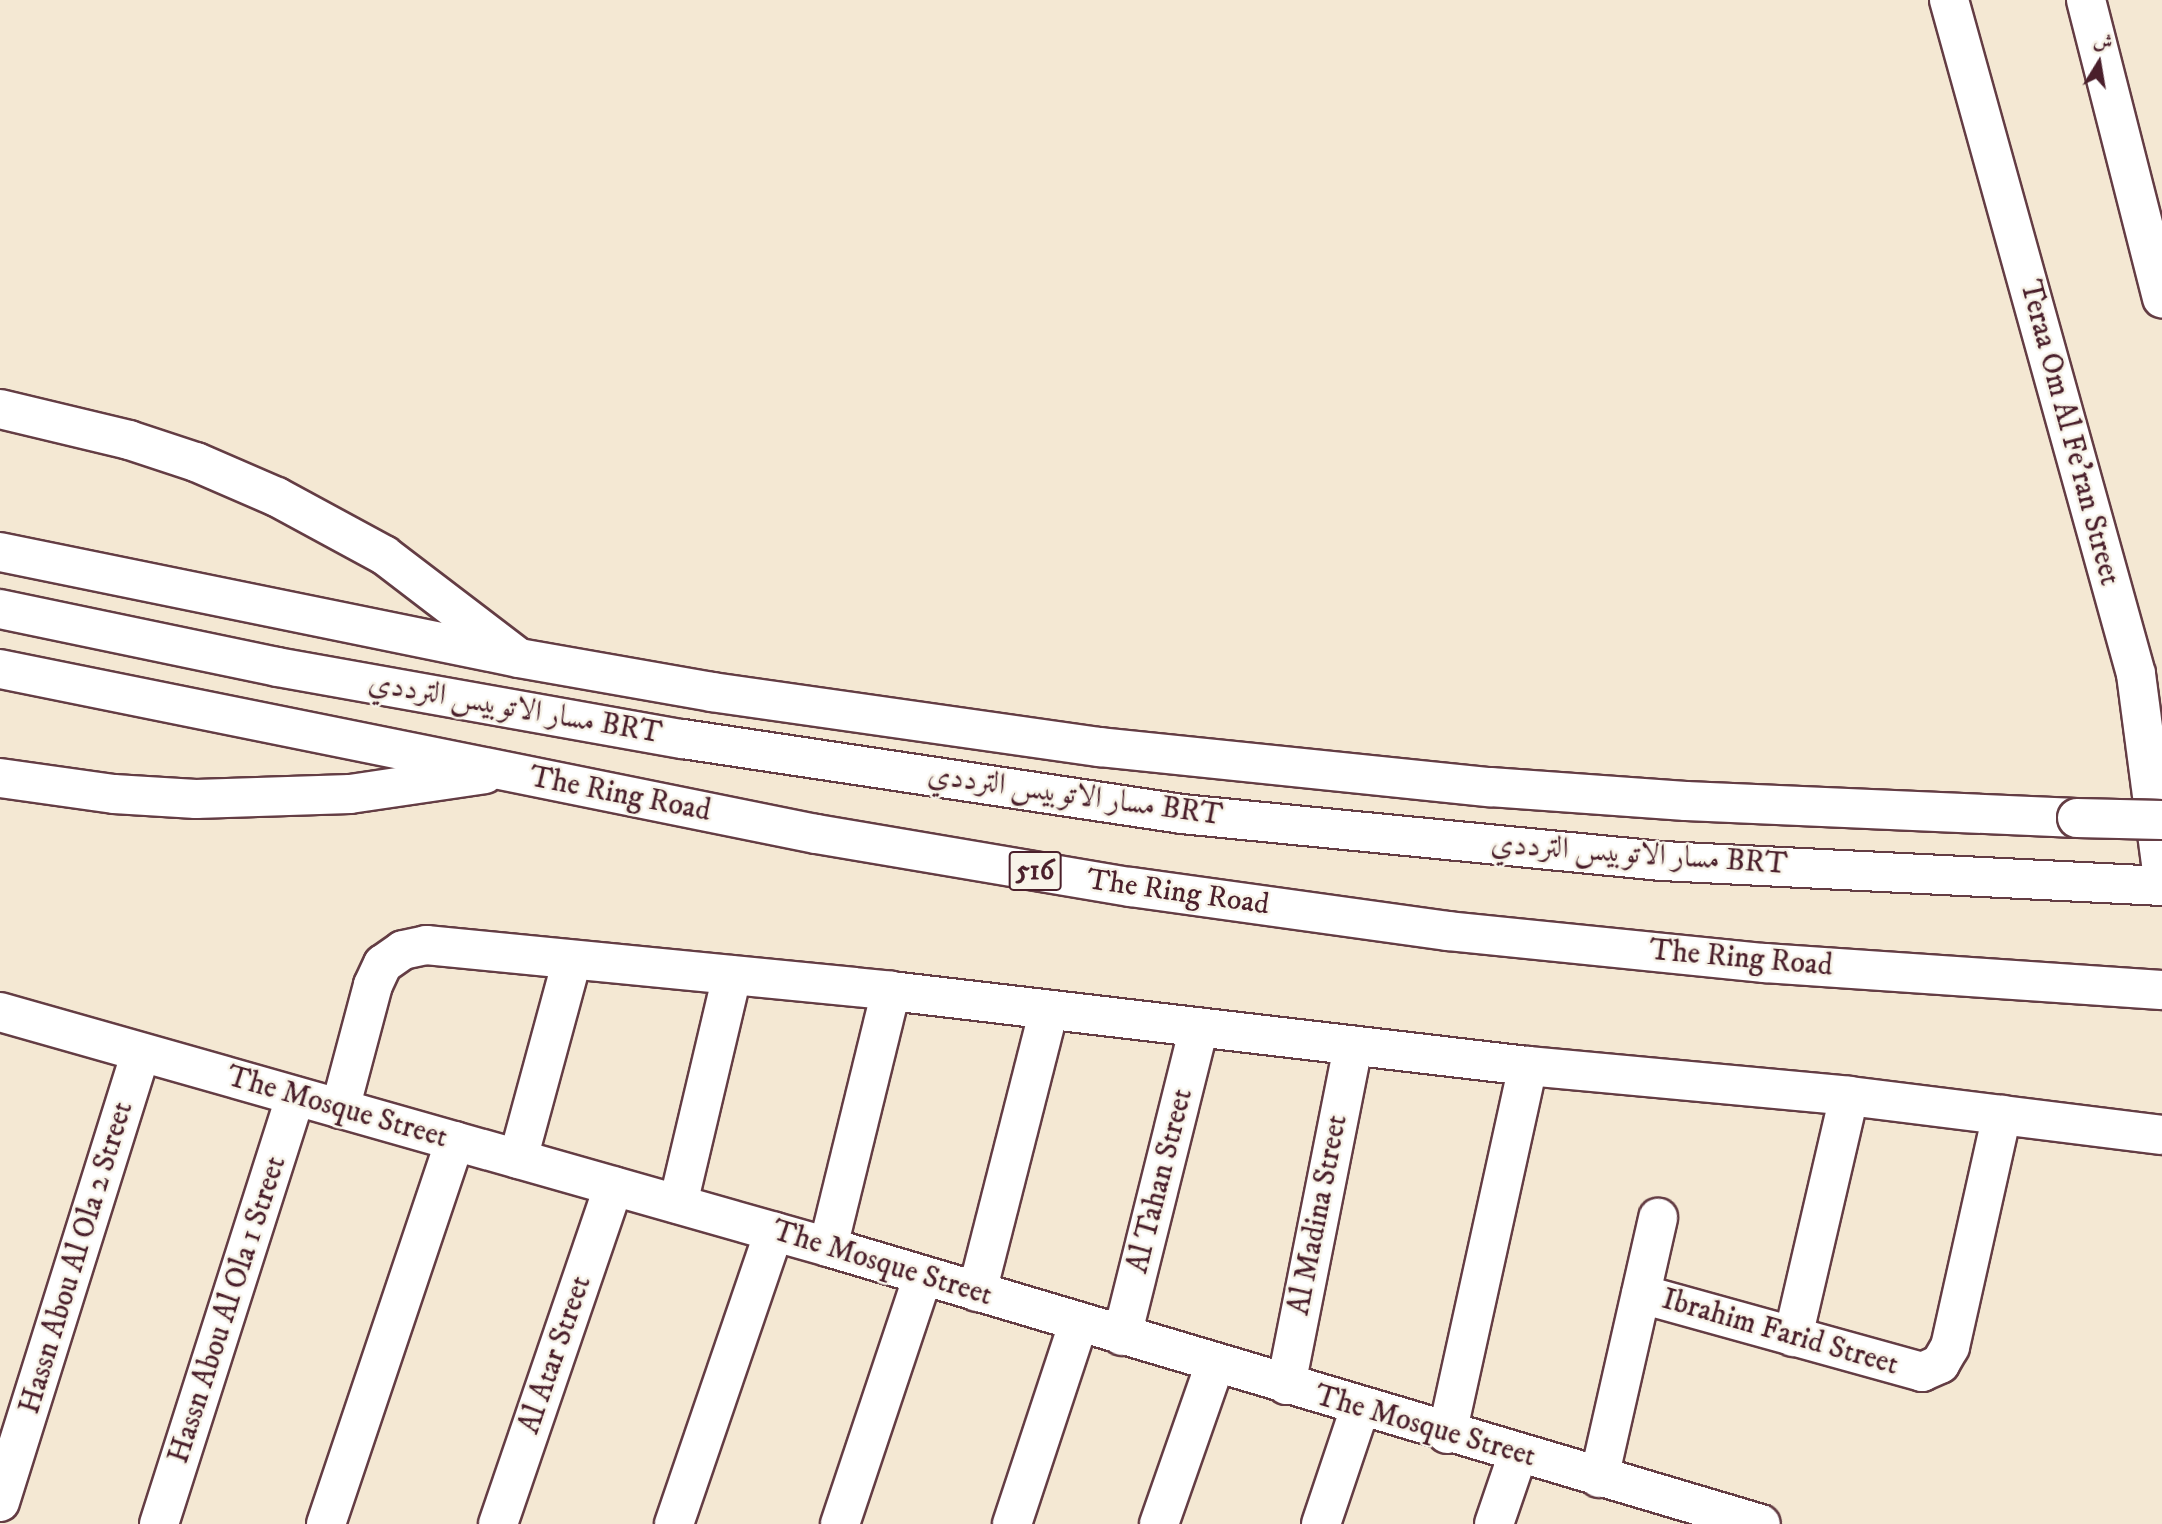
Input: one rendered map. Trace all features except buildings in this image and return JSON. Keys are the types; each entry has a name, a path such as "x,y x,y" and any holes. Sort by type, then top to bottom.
{"main road":[{"name":"Teraa Om Al Fe'ran Street","path":"1949,0 2149,674 2162,872"},
{"path":"2086,0 2147,194 2162,298"},
{"path":"0,410 129,440 196,461 277,497 384,555 519,659"},
{"path":"0,552 519,659 906,721 1295,769 1686,801 2162,820"},
{"name":"مسار الاتوبيس الترددي BRT","path":"0,609 276,667 682,739 1182,814 1662,861 2162,886"},
{"name":"The Ring Road","path":"0,669 844,839 1131,887 1434,929 1765,963 2162,990"},
{"path":"0,778 114,794 273,798 415,786 503,771"},
{"path":"340,1109 373,985 383,964 403,950 426,945 891,990 1528,1066 1849,1096 2162,1135"},
{"path":"518,1159 572,960"},
{"path":"678,1204 732,975"},
{"path":"828,1247 891,990"},
{"path":"977,1292 1049,1010"},
{"name":"The Mosque Street","path":"0,1012 828,1247 1599,1478 1680,1513 1761,1524"},
{"name":"Al Tahan Street","path":"1122,1336 1199,1027"},
{"name":"Al Madina Street","path":"1286,1385 1353,1045"},
{"name":"Hassn Abou Al Ola 2 Street","path":"0,1502 141,1053"},
{"path":"1447,1434 1528,1066"},
{"path":"1793,1337 1849,1096"},
{"name":"Hassn Abou Al Ola 1 Street","path":"159,1524 296,1097"},
{"name":"Ibrahim Farid Street","path":"1641,1294 1922,1372 1940,1364 1950,1347 2002,1115"},
{"path":"326,1524 455,1141"},
{"name":"Al Atar Street","path":"498,1524 614,1186"},
{"path":"1599,1478 1658,1218"},
{"path":"674,1524 774,1232"},
{"path":"840,1524 923,1276"},
{"path":"1012,1524 1079,1322"},
{"path":"1159,1524 1215,1364"},
{"path":"1321,1524 1360,1408"},
{"path":"1494,1524 1518,1454"}]}
